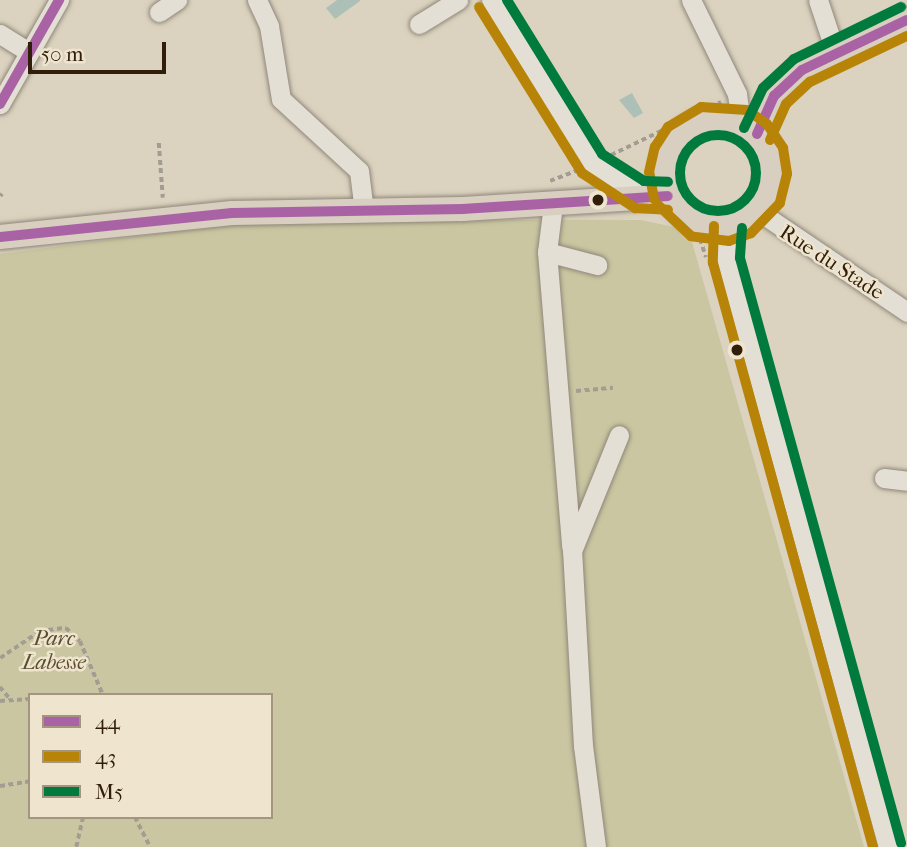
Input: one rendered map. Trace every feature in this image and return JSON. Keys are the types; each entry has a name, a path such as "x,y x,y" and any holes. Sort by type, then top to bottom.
{"main road":[{"path":"749,129 786,82 836,54 907,20"},
{"path":"0,237 127,220 553,204 640,195 668,196 695,223 727,227 758,211 773,173 749,129 708,114 683,132 667,153 668,196"}],"street":[{"path":"0,103 59,0"},
{"path":"159,12 177,0"},
{"path":"257,0 272,39 281,99 359,171 364,211"},
{"path":"419,24 458,0"},
{"path":"491,0 592,164 640,195"},
{"path":"691,0 737,94 749,129"},
{"path":"818,0 836,54"},
{"path":"0,34 29,52"},
{"path":"553,204 547,252 572,551 583,746 596,847"},
{"name":"Rue du Stade","path":"758,211 907,312"},
{"path":"727,227 726,259 888,847"},
{"path":"547,252 597,265"},
{"path":"572,551 619,435"},
{"path":"884,478 907,481"}],"path":[{"path":"604,158 708,114 737,94"},
{"path":"159,143 163,198"},
{"path":"573,391 613,388"},
{"path":"0,658 40,631 66,628 80,640 102,693"},
{"path":"0,687 10,699"},
{"path":"0,701 28,699"},
{"path":"0,786 28,781"},
{"path":"76,847 83,819"},
{"path":"136,819 150,847"}],"green space":[{"name":"Parc Labesse","path":"270,219 641,220 674,227 692,242 864,847 0,847 0,254"}],"shaded area":[{"path":"337,0 360,1 335,19 326,8"},
{"path":"632,93 643,113 634,118 619,100"}],"transit line":[{"name":"44","path":"0,104 59,0"},
{"name":"M5","path":"507,0 602,154 644,181 668,182"},
{"name":"43","path":"479,7 582,173 635,208 668,210"},
{"name":"M5","path":"744,128 763,88 794,59 901,7"},
{"name":"44","path":"757,134 774,96 802,70 907,20"},
{"name":"43","path":"770,140 786,104 810,82 907,36"},
{"name":"43","path":"654,199 649,172 655,147 668,127 701,107 747,110 767,124 783,148 787,174 780,203 751,233 729,241 691,236 657,204"},
{"name":"M5","path":"718,135 733,138 745,146 753,158 756,173 753,188 745,200 733,208 718,211 703,208 691,200 683,188 680,173 683,158 691,146 703,138 718,135"},
{"name":"44","path":"0,237 232,213 463,209 668,196"},
{"name":"43","path":"714,226 713,263 873,847"},
{"name":"M5","path":"742,228 740,258 901,843"}]}
